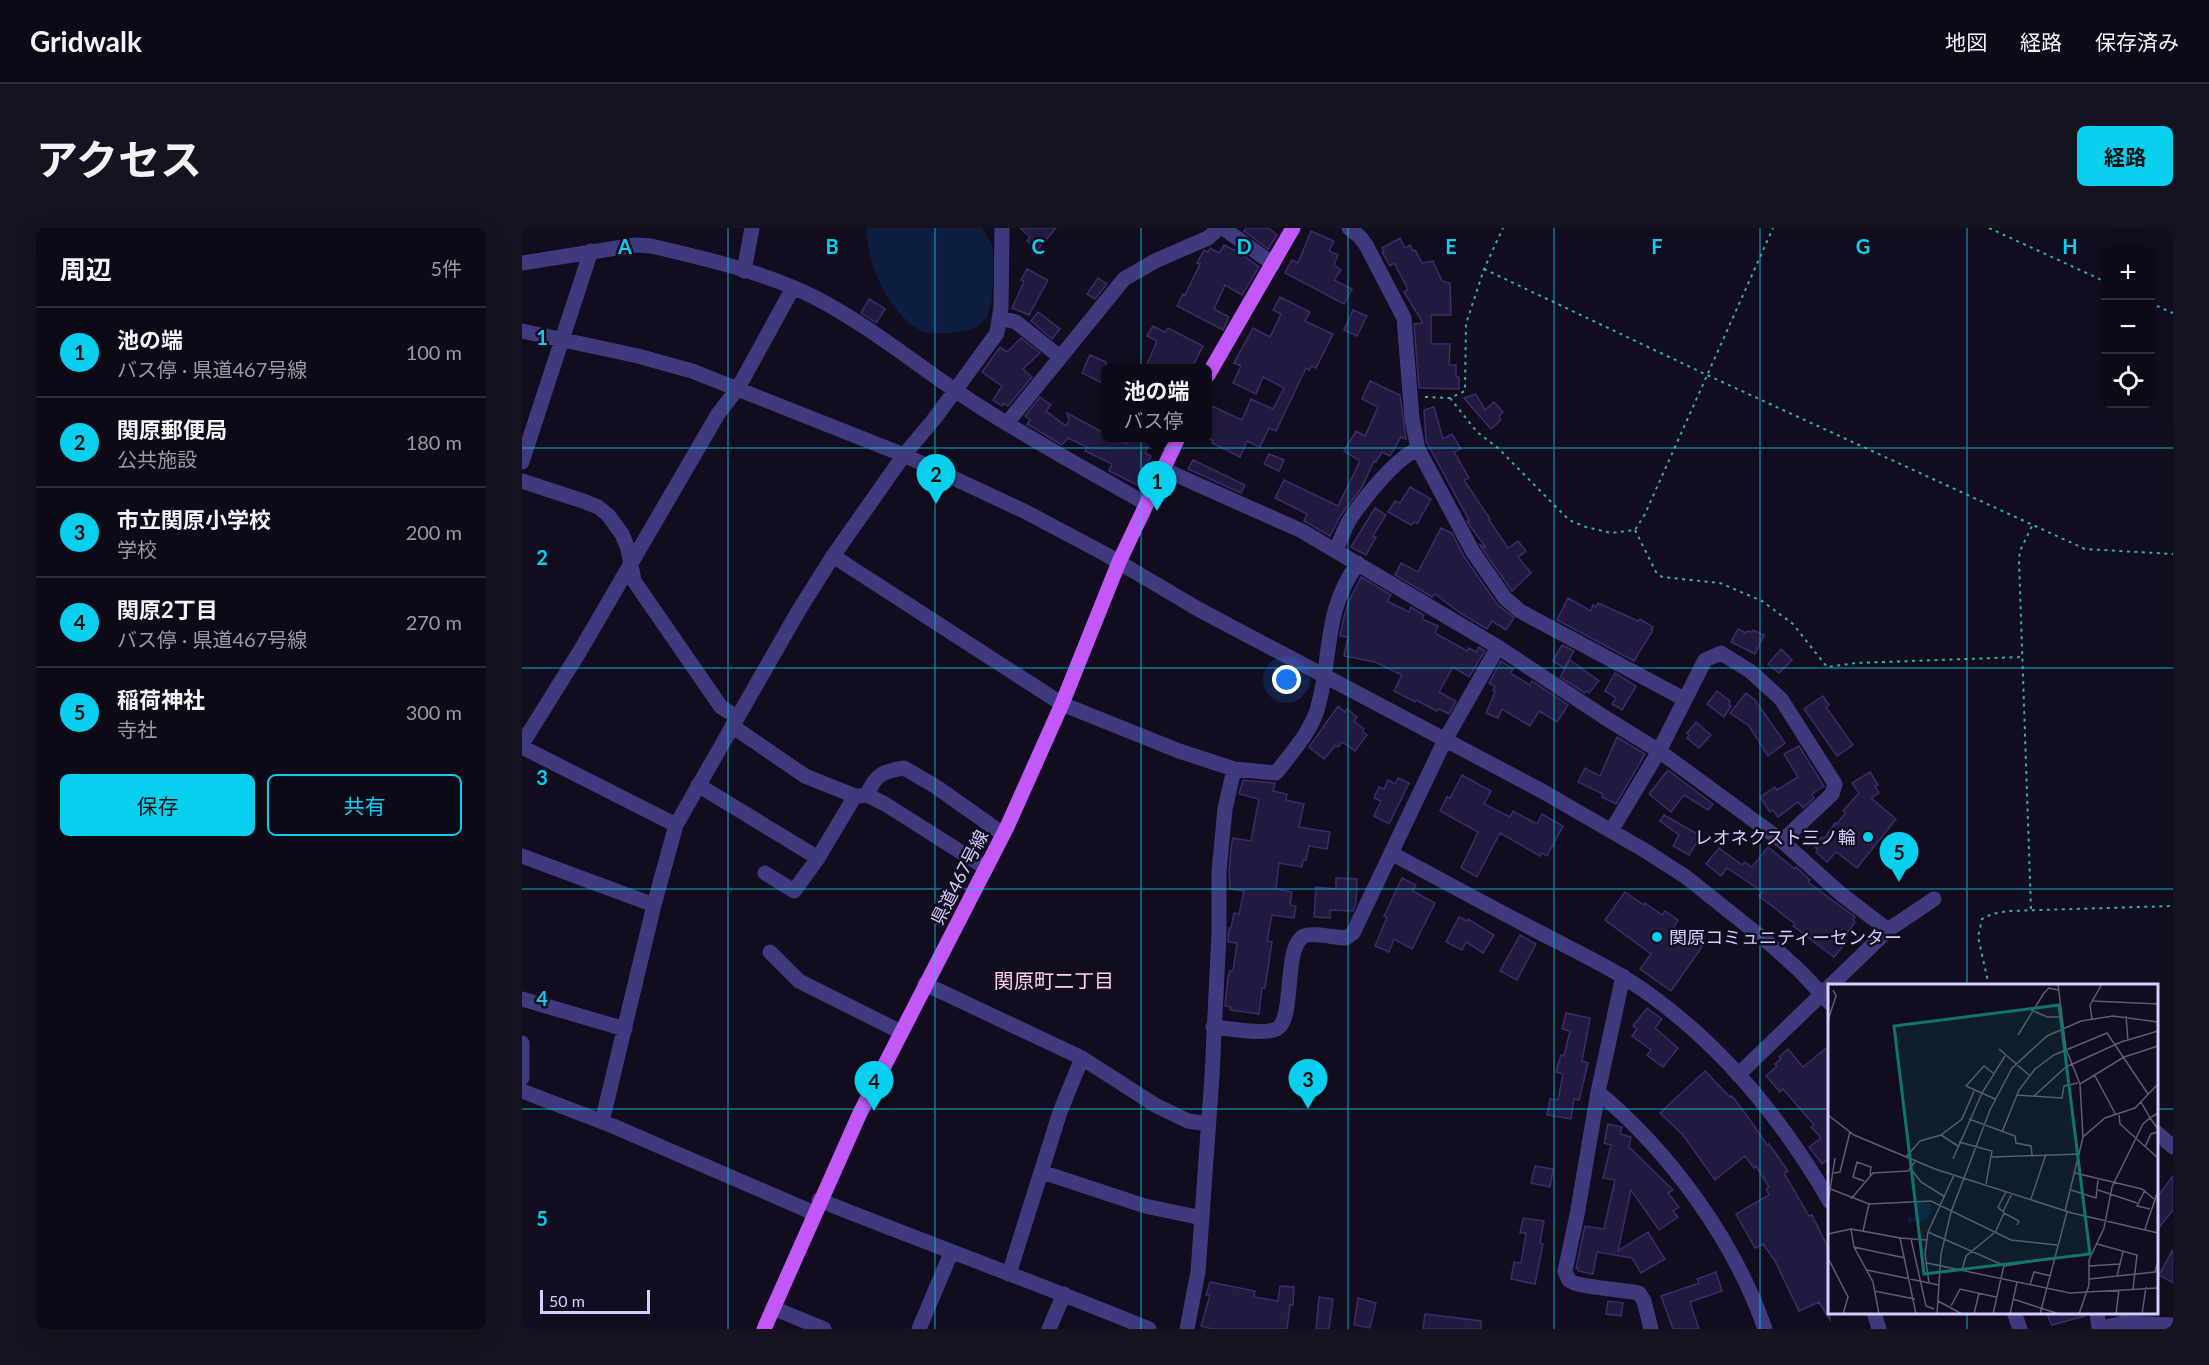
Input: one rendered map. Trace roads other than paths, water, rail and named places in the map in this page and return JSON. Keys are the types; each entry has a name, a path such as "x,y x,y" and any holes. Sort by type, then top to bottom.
{"main road":[{"path":"1212,368 1293,228"},
{"name":"県道467号線","path":"764,1329 860,1113 1003,834 1062,704 1119,562 1176,442"}],"street":[{"path":"744,271 752,228"},
{"path":"602,1122 654,905 676,825 799,610 833,556 904,455 935,418 997,333 1000,318 1002,228"},
{"path":"1007,423 1124,279 1155,261 1208,238 1221,228 1273,264"},
{"path":"1349,228 1366,245 1404,318 1418,448 1473,552 1505,597 1520,611 1684,699"},
{"path":"522,263 636,245 651,246 744,271 793,288 854,319 954,390 1147,504"},
{"path":"522,462 591,251"},
{"path":"676,825 522,745 580,651 718,414 738,388 793,288"},
{"path":"1000,318 1016,322 1060,357"},
{"path":"522,331 638,356 692,371 904,455 1024,512 1119,562 1198,609 1542,791 1611,831 1686,877 1770,944 1825,998 1738,1075"},
{"path":"1336,550 1351,517 1396,464 1409,452 1418,448"},
{"path":"1163,469 1302,531 1498,647 1659,751 1782,841 1841,894 1888,930"},
{"path":"522,481 598,507 608,515 621,534 632,562 634,581 721,707 735,721 805,776 861,796 921,826 986,868"},
{"path":"833,556 1062,704 1179,751 1234,769 1276,773 1306,735 1319,705 1331,620 1346,580 1358,563"},
{"path":"1213,1027 1268,1032 1277,1029 1282,1023 1296,945 1302,937 1311,934 1346,938 1353,933 1444,740 1498,647"},
{"path":"1611,831 1659,751 1705,660 1721,654 1750,671 1781,699 1835,784 1832,794 1782,841"},
{"path":"765,873 794,891 861,796 885,771 904,768 935,786 1003,834"},
{"path":"1187,1329 1198,1272 1202,1218 1219,933 1219,871 1225,809 1234,769"},
{"path":"698,785 818,858"},
{"path":"1391,853 1623,976 1677,1016 1738,1075 1776,1118 1828,1199"},
{"path":"522,856 654,905"},
{"path":"1838,984 1888,930 1934,899"},
{"path":"770,952 799,981 901,1032"},
{"path":"1623,976 1598,1092 1565,1271 1568,1280 1579,1286 1639,1293 1644,1301 1651,1329"},
{"path":"925,984 1082,1058 1155,1105 1188,1121 1208,1124"},
{"path":"522,999 625,1029"},
{"path":"522,1043 522,1078"},
{"path":"1009,1274 1060,1112 1082,1058"},
{"path":"522,1091 817,1207 1064,1294 1149,1329"},
{"path":"1598,1092 1616,1107 1665,1159 1710,1219 1737,1263 1765,1329"},
{"path":"1042,1172 1145,1206 1202,1218"},
{"path":"919,1329 951,1253"},
{"path":"1049,1329 1064,1294"},
{"path":"773,1308 824,1329"},
{"path":"1875,1314 1879,1329"},
{"path":"2015,1314 2020,1329"},
{"path":"2097,1314 2099,1329 2123,1323 2173,1325"}],"water":[{"path":"867,228 981,228 989,239 993,255 992,300 986,318 981,324 962,331 931,333 916,328 896,309 880,284 870,256"}],"place":[{"name":"関原郵便局","path":"936,504"},
{"name":"池の端","path":"1157,511"},
{"name":"レオネクスト三ノ輪","path":"1868,837"},
{"name":"稲荷神社","path":"1899,882"},
{"name":"関原コミュニティーセンター","path":"1657,937"},
{"name":"市立関原小学校","path":"1308,1109"},
{"name":"関原2丁目","path":"874,1111"}],"district":[{"name":"関原町二丁目","path":"1054,980"}]}
